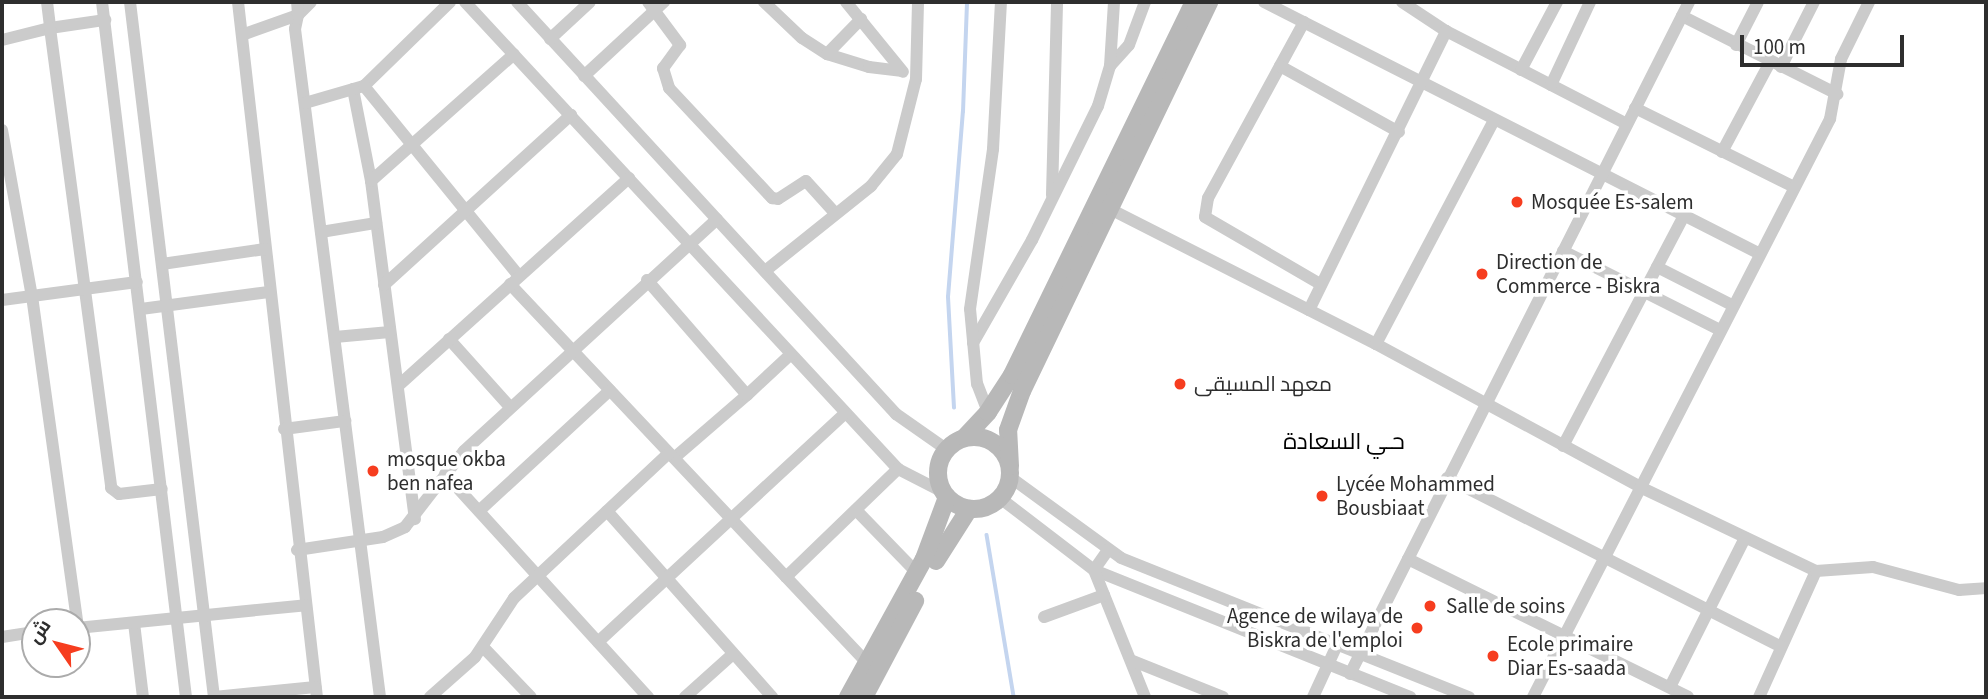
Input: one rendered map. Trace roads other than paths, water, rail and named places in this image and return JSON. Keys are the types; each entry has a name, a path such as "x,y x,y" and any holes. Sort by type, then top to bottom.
{"street":[{"path":"47,2 111,488 120,494 162,489"},
{"path":"102,2 186,697"},
{"path":"130,2 214,697 316,692 297,550 238,2"},
{"path":"242,35 311,2"},
{"path":"305,103 358,87 450,2"},
{"path":"465,2 898,469 969,509 991,505 1000,498 1010,471 1009,430 1018,400 1209,2"},
{"path":"517,2 896,414 946,449"},
{"path":"550,39 590,2"},
{"path":"764,2 802,38 827,54 869,67 901,71 916,79"},
{"path":"846,2 901,71"},
{"path":"765,271 872,186 897,154 916,79 918,2"},
{"path":"988,412 977,384 972,344 972,280 993,149 1001,2"},
{"path":"1052,199 1057,2"},
{"path":"972,344 1052,199 1098,106 1110,66 1114,2"},
{"path":"1110,66 1129,45 1145,2"},
{"path":"854,696 867,663 917,573 945,494 937,470 946,449 965,437 988,412 1026,349 1194,2"},
{"path":"1402,2 1447,31 1627,124"},
{"path":"1521,70 1557,2"},
{"path":"1350,674 1358,653 1689,2"},
{"path":"1736,45 1758,2"},
{"path":"1722,152 1814,2"},
{"path":"1533,697 1607,560 1758,253 1830,119 1842,59 1869,2"},
{"path":"1550,85 1585,3"},
{"path":"584,76 656,4 680,45 663,68 669,88 774,199 806,181 835,213"},
{"path":"1272,4 1422,85 1758,253"},
{"path":"297,8 295,29 380,697"},
{"path":"1682,16 1837,94"},
{"path":"827,54 861,19"},
{"path":"2,40 50,28 105,20"},
{"path":"1304,22 1209,198 1205,217 1320,284"},
{"path":"1309,310 1447,31"},
{"path":"371,181 514,54"},
{"path":"1280,66 1399,132"},
{"path":"358,87 411,146 572,350 867,663"},
{"path":"358,87 415,519"},
{"path":"1635,108 1794,187"},
{"path":"384,285 571,115"},
{"path":"1376,344 1494,120"},
{"path":"2,131 7,202 32,296 75,608"},
{"path":"398,386 629,178"},
{"path":"1110,209 1376,344 1642,488 1816,571 1873,567 1959,590 1986,589"},
{"path":"1563,446 1683,216"},
{"path":"297,550 395,534 415,519 445,474 510,407 717,219"},
{"path":"321,232 376,223"},
{"path":"162,264 265,248"},
{"path":"1563,251 1720,330"},
{"path":"1657,267 1732,305"},
{"path":"647,280 747,394"},
{"path":"2,300 137,282"},
{"path":"141,309 269,292"},
{"path":"335,337 390,332"},
{"path":"449,340 510,407"},
{"path":"430,697 482,647 506,608 538,576 607,511 791,354"},
{"path":"478,511 610,390"},
{"path":"598,642 845,413"},
{"path":"284,429 345,421"},
{"path":"965,437 976,436 998,445 1010,471 1108,550 1469,697"},
{"path":"786,577 898,469"},
{"path":"445,474 648,697"},
{"path":"1447,478 1781,647"},
{"path":"1000,498 1094,570 1410,697"},
{"path":"854,696 947,538 969,509"},
{"path":"856,510 917,573"},
{"path":"607,511 664,580 772,697"},
{"path":"1670,687 1745,538"},
{"path":"1094,570 1108,550"},
{"path":"1408,559 1688,697"},
{"path":"1094,570 1145,697"},
{"path":"1759,697 1816,571"},
{"path":"1044,617 1104,595"},
{"path":"91,625 177,620 306,605"},
{"path":"135,623 143,697"},
{"path":"2,637 21,634"},
{"path":"1313,697 1337,645"},
{"path":"482,647 531,697"},
{"path":"685,697 733,654"},
{"path":"1133,662 1223,697"}],"waterway":[{"path":"954,408 948,297 963,112 967,2"},
{"path":"987,535 1014,697"}],"place":[{"name":"Mosquée Es-salem","path":"1517,202"},
{"name":"Direction de Commerce - Biskra","path":"1482,274"},
{"name":"معهد المسيقى","path":"1180,384"},
{"name":"mosque okba ben nafea","path":"373,471"},
{"name":"Lycée Mohammed Bousbiaat","path":"1322,496"},
{"name":"Salle de soins","path":"1430,606"},
{"name":"Agence de wilaya de Biskra de l'emploi","path":"1417,628"},
{"name":"Ecole primaire Diar Es-saada","path":"1493,656"}],"district":[{"name":"حـي السعادة","path":"1344,442"}]}
